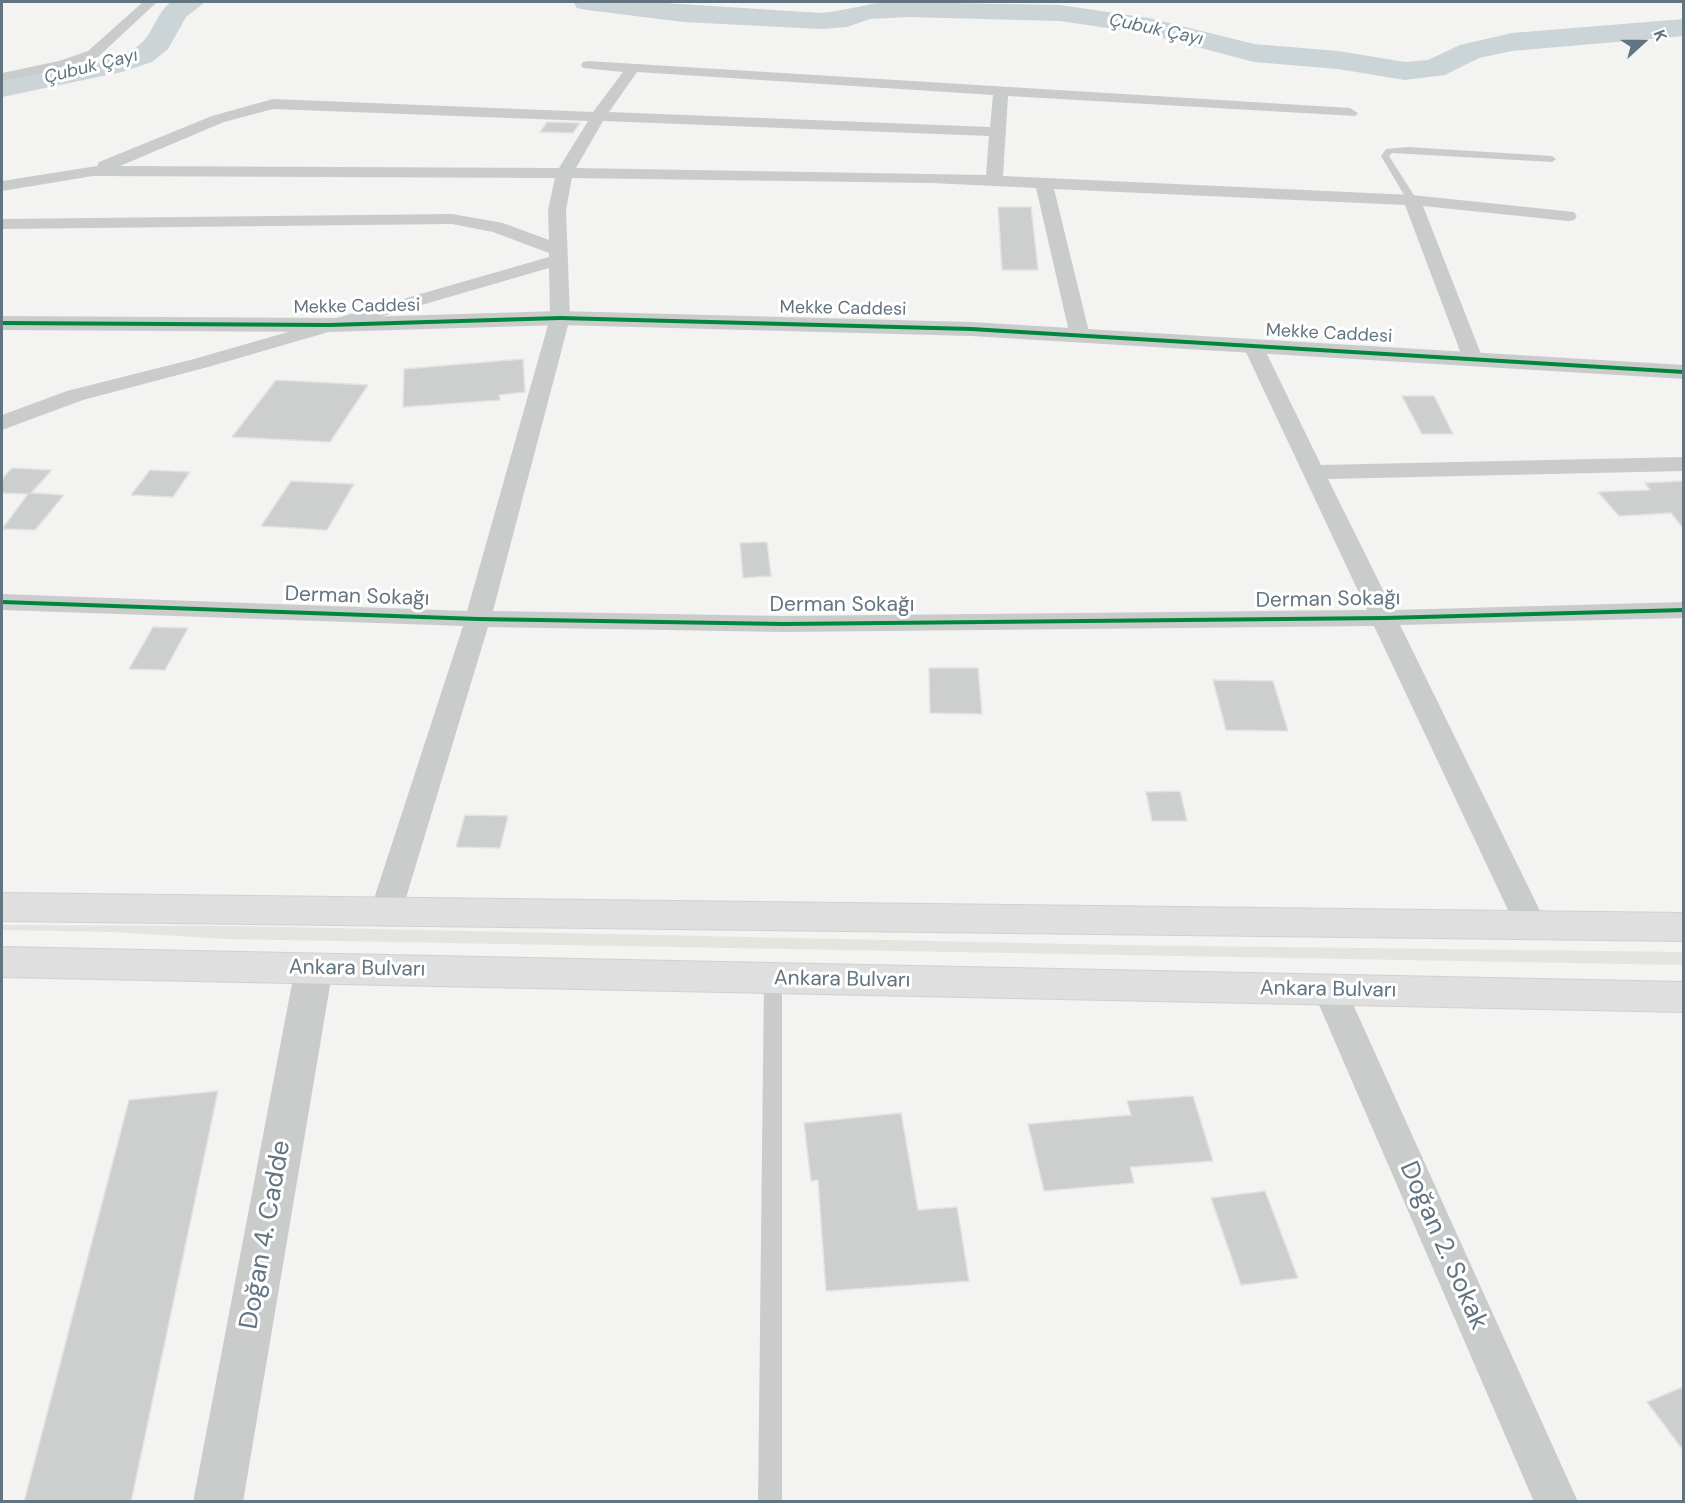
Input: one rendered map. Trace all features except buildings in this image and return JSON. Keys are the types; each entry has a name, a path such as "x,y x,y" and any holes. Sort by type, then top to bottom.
{"main road":[{"path":"2,907 1683,927"},
{"name":"Ankara Bulvarı","path":"2,962 1683,997"}],"street":[{"path":"2,77 63,65 93,54 104,47 150,2"},
{"path":"588,65 1350,113"},
{"path":"386,911 478,619 560,318 557,210 565,172 599,116 633,68"},
{"path":"994,181 1001,90"},
{"path":"93,171 218,119 273,104 997,132"},
{"path":"2,186 93,171 565,172 994,181 1412,201 1568,216"},
{"path":"1044,184 1080,336"},
{"path":"1412,201 1473,359"},
{"path":"2,224 452,219 497,227 559,255"},
{"path":"2,423 37,406 200,363 559,255"},
{"name":"Mekke Caddesi","path":"2,323 329,325 560,318 971,329 1683,372"},
{"path":"1253,346 1531,925"},
{"path":"1314,472 1683,464"},
{"name":"Derman Sokağı","path":"2,602 478,619 796,624 1384,618 1683,610"},
{"name":"Doğan 4. Cadde","path":"218,1502 314,968"},
{"name":"Doğan 2. Sokak","path":"1330,991 1556,1502"}],"lane":[{"path":"1412,201 1385,156 1389,151 1408,150 1552,159"},
{"path":"770,1502 774,978"}],"shaded area":[{"path":"2,925 235,926 1118,945 1683,952 1684,965 225,939 114,932 2,930"}],"waterway":[{"name":"Çubuk Çayı","path":"2,88 122,63 142,56 158,42 176,11 191,2"},
{"name":"Çubuk Çayı","path":"587,2 683,14 821,21 847,19 865,11 907,9 985,9 1060,13 1149,26 1254,53 1338,60 1405,71 1434,69 1470,51 1512,42 1684,27"}],"cycle path":[{"path":"2,323 329,325 560,318 971,329 1684,372"},
{"path":"2,602 478,619 784,624 1384,618 1684,610"}]}
